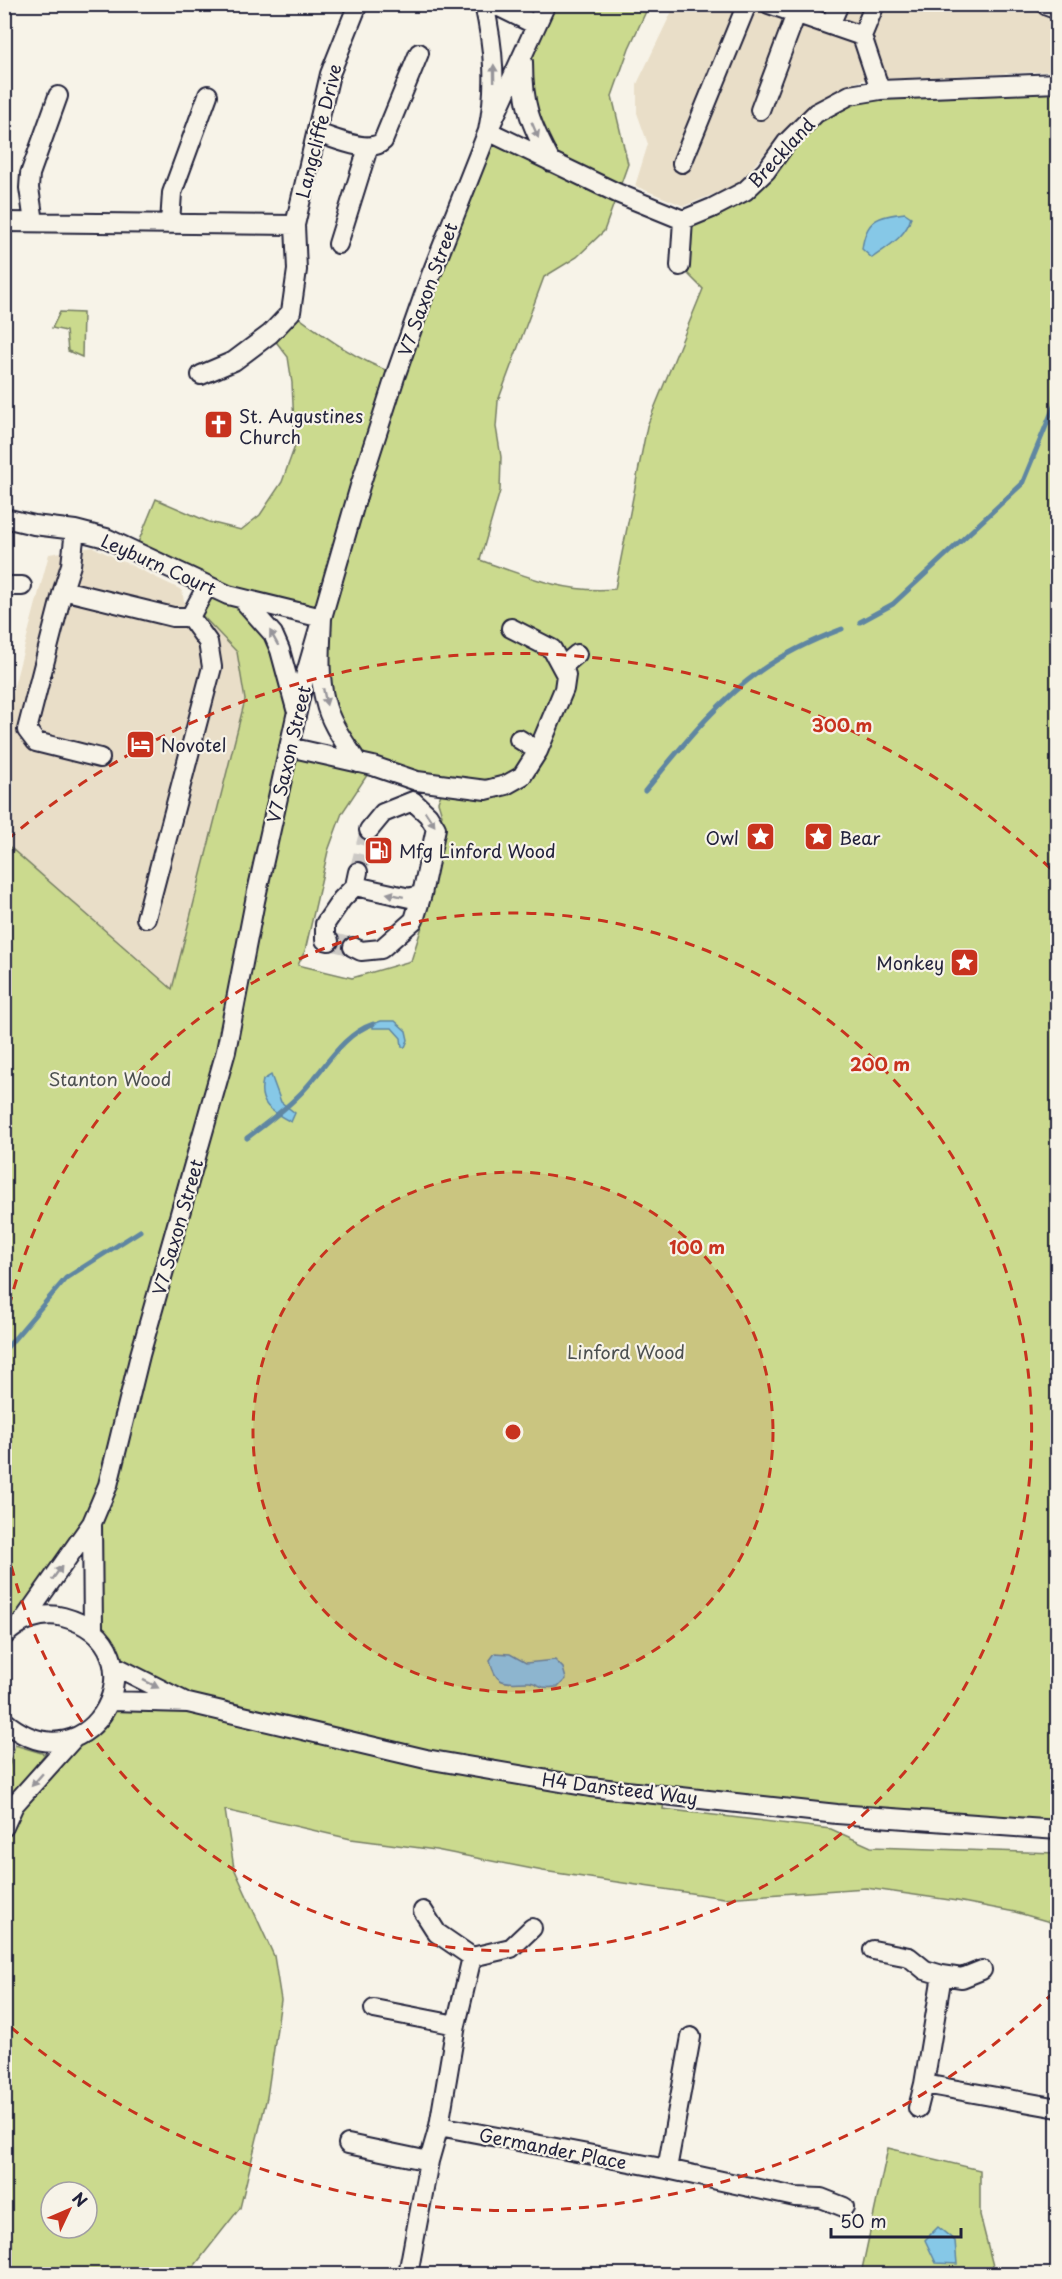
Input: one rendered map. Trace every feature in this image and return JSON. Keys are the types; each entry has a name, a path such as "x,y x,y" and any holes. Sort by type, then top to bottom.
{"street":[{"name":"Langcliffe Drive","path":"201,375 234,361 270,334 291,312 297,270 295,225 330,74 358,4"},
{"path":"484,4 492,37 494,69 494,101 488,131 617,193 683,220 681,266"},
{"path":"493,4 536,25"},
{"name":"V7 Saxon Street","path":"23,1621 92,1523 103,1497 116,1456 140,1355 226,1051 255,901 304,680 360,486 419,308 488,131 546,4"},
{"path":"682,163 747,4"},
{"path":"769,4 862,36"},
{"path":"830,25 839,4"},
{"path":"875,4 862,36 880,90"},
{"path":"760,110 796,14"},
{"path":"317,133 368,148 375,147 383,141 419,53"},
{"path":"524,54 523,93 528,113 537,137 551,162"},
{"name":"Breckland","path":"683,220 745,191 766,171 787,142 816,114 850,95 880,90 1058,83"},
{"path":"170,223 172,193 208,95"},
{"path":"34,222 29,188 30,174 58,96"},
{"path":"338,244 368,148"},
{"path":"4,222 295,225"},
{"name":"Leyburn Court","path":"4,520 75,530 106,538 207,586 242,599 322,618"},
{"path":"75,530 71,565 27,730 36,742 100,758"},
{"path":"190,617 207,586"},
{"path":"63,590 173,617 190,617"},
{"name":"Leyburn Court","path":"242,599 273,633 280,650 297,714"},
{"path":"146,918 212,667 208,642 190,617"},
{"path":"322,618 320,671 325,703 358,763"},
{"path":"289,747 358,763 417,781 486,790 506,785 522,776 538,751 564,689 566,675 552,649 511,628"},
{"path":"563,666 578,654"},
{"path":"519,739 538,751"},
{"path":"413,801 417,781"},
{"path":"369,830 383,813 413,801"},
{"path":"353,947 360,951 381,949 414,920 436,828 428,815 413,801"},
{"path":"329,941 325,940 325,924 356,879 410,898 422,894"},
{"name":"V7 Saxon Street","path":"92,1523 93,1630"},
{"path":"4,1636 23,1621 40,1616 59,1616 77,1621 93,1630 105,1645 113,1665 115,1683 111,1701 104,1715 89,1729 74,1738 14,1805 5,1827"},
{"name":"H4 Dansteed Way","path":"113,1665 188,1703"},
{"name":"H4 Dansteed Way","path":"111,1701 188,1703 426,1759 590,1786 837,1814 1058,1830"},
{"path":"5,1722 19,1734 37,1740 56,1742 74,1738"},
{"path":"423,1911 437,1933 472,1957 511,1948 532,1928"},
{"path":"873,1950 909,1957 925,1970 942,1975 962,1978 982,1970"},
{"path":"408,2274 429,2161 439,2126 456,2025 472,1957"},
{"path":"918,2108 942,1975"},
{"path":"374,2009 456,2025"},
{"path":"667,2169 692,2037"},
{"path":"924,2084 1058,2108"},
{"name":"Germander Place","path":"439,2126 667,2169 795,2197 821,2198 844,2207"},
{"path":"348,2144 429,2161"}],"shaded area":[{"path":"675,5 1057,5 1057,71 862,80 838,89 799,114 737,185 684,206 635,186 648,144 637,113 637,84"},
{"path":"93,547 182,590 184,601 209,620 237,652 245,700 172,989 5,843 5,720 49,554"}],"green space":[{"name":"Linford Wood","path":"509,5 649,5 629,48 612,96 628,164 604,231 577,257 544,277 498,401 496,427 501,457 500,491 480,560 546,582 597,590 615,589 647,426 703,289 680,266 683,220 712,208 787,142 850,95 1057,83 1057,1830 665,1795 663,1809 831,1829 871,1847 1057,1853 1057,1924 1015,1912 957,1901 866,1888 724,1898 543,1871 436,1850 351,1839 225,1810 234,1868 274,1956 281,2000 267,2097 240,2208 188,2274 5,2274 5,1827 111,1701 186,1703 113,1665 93,1630 92,1524 5,1636 5,843 172,989 245,700 237,652 195,608 207,586 135,550 156,499 209,522 241,530 260,515 282,482 295,446 292,383 288,357 270,334 291,312 354,355 396,374 488,131 550,161 523,93 536,25","holes":["243,599 322,618 325,703 358,762 289,747 290,685 280,650","373,766 444,786 438,802 442,815 436,828 424,910 426,914 411,961 352,978 298,965 305,951 328,851 342,813"]},
{"path":"60,312 83,313 82,357 68,351 66,331 52,328"},
{"path":"15,1745 45,1754 9,1798 5,1808 4,1784"},
{"path":"888,2148 980,2170 980,2215 995,2274 861,2274"},
{"path":"1057,2240 1057,2274 1049,2274"}],"water":[{"path":"905,213 911,217 909,224 896,240 872,258 862,249 870,225 881,218"},
{"path":"381,1021 395,1021 406,1031 408,1040 405,1047 402,1047 401,1038 392,1028 373,1028 373,1024"},
{"path":"271,1075 281,1102 295,1113 291,1122 272,1111 264,1101 263,1080"},
{"path":"495,1653 510,1654 526,1663 555,1660 563,1668 566,1679 558,1687 543,1687 531,1682 504,1682 492,1669 490,1660"},
{"path":"938,2227 955,2241 957,2264 936,2263 925,2240"}],"waterway":[{"path":"860,622 893,604 1022,484 1058,397"},
{"path":"645,791 699,727 728,697 770,664 810,642 842,629"},
{"path":"247,1138 297,1097 341,1046 361,1029 373,1024"},
{"path":"4,1351 66,1278 140,1231"}],"tunnel":[{"path":"358,872 369,830"},
{"path":"329,941 353,947"}],"place":[{"name":"St. Augustines Church","path":"218,425"},
{"name":"Novotel","path":"140,744"},
{"name":"Owl","path":"760,837"},
{"name":"Bear","path":"818,837"},
{"name":"Mfg Linford Wood","path":"378,850"},
{"name":"Monkey","path":"965,962"}],"park label":[{"name":"Stanton Wood","path":"110,1078"}]}
